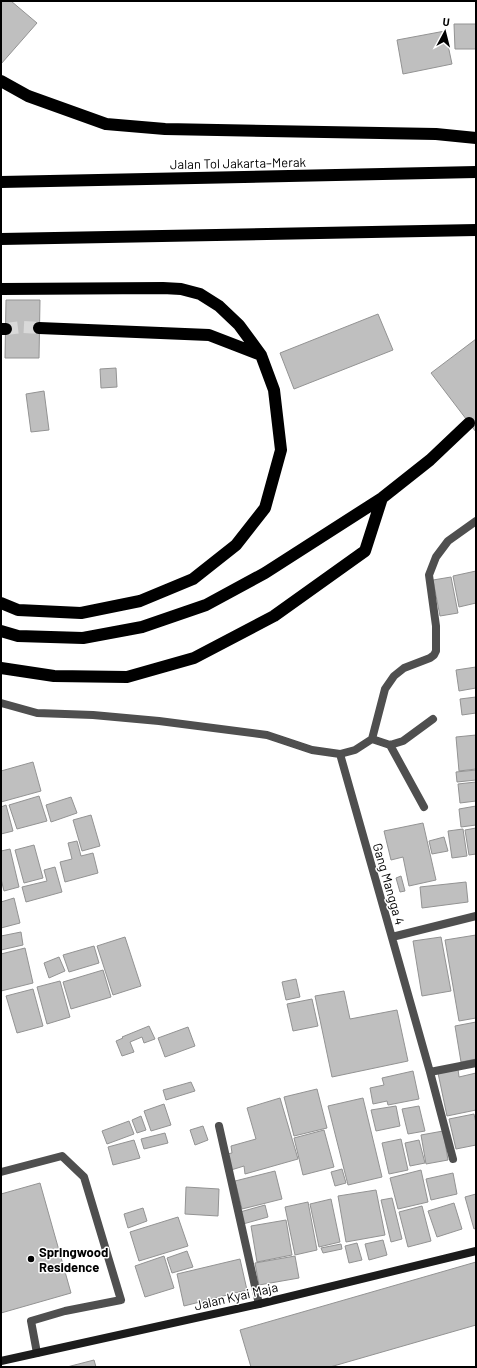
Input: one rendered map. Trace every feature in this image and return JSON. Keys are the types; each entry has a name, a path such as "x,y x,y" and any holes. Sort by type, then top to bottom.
{"highway":[{"path":"1,81 28,96 106,124 165,129 436,134 476,138"},
{"name":"Jalan Tol Jakarta–Merak","path":"1,182 476,172"},
{"path":"1,239 476,230"},
{"path":"1,289 163,288 181,289 200,294 219,306 238,325 261,354 274,390 282,450 265,508 236,545 193,579 140,601 81,613 18,610 1,603"},
{"path":"39,328 209,335 261,354"},
{"path":"1,631 18,636 84,638 150,624 206,605 265,573 382,498 430,460 469,423"},
{"path":"1,668 54,676 127,677 194,658 274,616 364,551 382,498"}],"main road":[{"name":"Jalan Kyai Maja","path":"1,1361 259,1304 476,1251"}],"street":[{"path":"1,703 37,713 145,719 267,734 312,750 340,754 355,750 372,739 385,689 394,676 404,668 434,655 436,651 436,626 429,575 436,557 448,541 476,521"},
{"path":"372,739 390,745 403,741 433,719"},
{"path":"390,745 424,806"},
{"name":"Gang Mangga 4","path":"340,754 392,937 476,916"},
{"path":"392,937 453,1159"},
{"path":"430,1072 476,1063"},
{"path":"219,1126 259,1304"},
{"path":"1,1172 62,1156 84,1178 121,1300 65,1311 31,1321 37,1353"}],"building":[{"path":"1,1 11,1 37,23 1,64"},
{"path":"454,24 476,24 476,49 455,49"},
{"path":"445,31 452,64 403,74 397,40"},
{"path":"6,300 40,300 39,358 5,358"},
{"path":"378,314 393,350 294,389 280,353"},
{"path":"476,339 476,432 431,373"},
{"path":"116,368 117,387 101,388 100,369"},
{"path":"44,391 49,430 31,432 26,394"},
{"path":"476,571 476,603 459,607 453,576"},
{"path":"451,577 458,613 440,616 433,580"},
{"path":"476,667 476,688 459,691 456,670"},
{"path":"476,697 476,713 462,715 460,699"},
{"path":"476,735 476,769 459,771 456,737"},
{"path":"33,762 41,791 1,802 1,771"},
{"path":"476,770 476,780 457,782 456,772"},
{"path":"476,782 476,801 460,803 458,784"},
{"path":"39,796 47,821 17,829 9,805"},
{"path":"71,797 77,813 51,822 46,805"},
{"path":"6,805 13,831 1,834 1,807"},
{"path":"476,806 476,825 461,827 459,809"},
{"path":"91,815 100,846 82,851 73,820"},
{"path":"423,823 436,880 409,886 403,857 391,860 384,831"},
{"path":"476,828 476,854 469,855 465,830"},
{"path":"463,829 467,856 452,858 448,831"},
{"path":"444,837 448,851 432,854 429,841"},
{"path":"77,841 81,856 93,853 98,873 65,882 60,862 72,859 68,843"},
{"path":"34,845 43,878 24,883 15,850"},
{"path":"10,849 19,887 4,891 1,879 1,851"},
{"path":"55,867 62,892 26,902 22,887 47,881 44,870"},
{"path":"401,876 405,891 400,892 396,878"},
{"path":"466,882 468,902 422,908 420,887"},
{"path":"14,898 20,923 1,928 1,902"},
{"path":"21,932 23,945 1,950 1,936"},
{"path":"476,935 476,1018 459,1021 445,940"},
{"path":"125,937 141,986 113,995 97,946"},
{"path":"441,937 451,991 422,996 413,941"},
{"path":"94,946 99,963 69,972 63,955"},
{"path":"25,948 33,983 1,991 1,954"},
{"path":"59,957 65,971 49,978 44,963"},
{"path":"103,970 111,997 71,1009 63,982"},
{"path":"296,979 300,997 286,1000 282,982"},
{"path":"60,981 70,1017 47,1024 37,987"},
{"path":"33,989 43,1026 17,1033 6,996"},
{"path":"344,991 350,1019 397,1010 408,1061 332,1077 315,996"},
{"path":"312,999 318,1026 293,1031 287,1004"},
{"path":"476,1022 476,1059 461,1062 455,1026"},
{"path":"149,1026 155,1039 144,1043 142,1037 130,1042 134,1052 122,1056 116,1041"},
{"path":"188,1027 195,1046 165,1057 158,1038"},
{"path":"458,1069 459,1077 476,1073 476,1110 447,1116 438,1073"},
{"path":"413,1071 419,1099 388,1105 387,1101 373,1104 370,1088 384,1085 382,1078"},
{"path":"191,1082 195,1091 166,1100 163,1090"},
{"path":"317,1089 327,1128 294,1136 284,1097"},
{"path":"280,1098 298,1159 245,1174 244,1166 231,1170 227,1154 232,1153 231,1146 256,1139 247,1108"},
{"path":"363,1098 382,1177 348,1185 328,1106"},
{"path":"164,1104 171,1125 151,1131 144,1111"},
{"path":"396,1106 400,1126 376,1131 371,1110"},
{"path":"419,1106 425,1131 408,1134 402,1109"},
{"path":"474,1114 476,1123 476,1145 456,1149 449,1119"},
{"path":"141,1116 146,1130 137,1133 132,1120"},
{"path":"129,1121 134,1134 107,1144 102,1131"},
{"path":"203,1126 208,1140 195,1145 190,1130"},
{"path":"324,1130 334,1167 303,1175 294,1138"},
{"path":"443,1131 448,1160 426,1164 421,1135"},
{"path":"165,1133 168,1143 144,1149 141,1139"},
{"path":"401,1139 408,1170 389,1174 382,1143"},
{"path":"134,1140 140,1158 113,1165 108,1147"},
{"path":"419,1140 425,1163 410,1166 405,1143"},
{"path":"342,1169 346,1183 335,1186 331,1172"},
{"path":"421,1170 428,1202 398,1209 390,1178"},
{"path":"275,1171 282,1199 242,1209 235,1181"},
{"path":"453,1173 457,1194 431,1200 426,1179"},
{"name":"Springwood Residence","path":"40,1183 71,1293 1,1313 1,1194"},
{"path":"186,1187 219,1189 218,1216 185,1214"},
{"path":"376,1190 385,1235 346,1242 338,1196"},
{"path":"476,1194 476,1228 474,1229 465,1197"},
{"path":"392,1198 402,1239 391,1242 381,1200"},
{"path":"331,1199 340,1242 319,1247 310,1204"},
{"path":"308,1202 317,1250 295,1255 285,1207"},
{"path":"454,1203 462,1229 437,1237 428,1211"},
{"path":"265,1205 268,1217 243,1224 240,1212"},
{"path":"422,1206 431,1241 408,1247 399,1212"},
{"path":"143,1208 147,1221 128,1228 124,1214"},
{"path":"178,1217 188,1246 139,1261 130,1232"},
{"path":"286,1220 292,1255 257,1262 251,1226"},
{"path":"383,1240 387,1255 369,1260 365,1244"},
{"path":"357,1243 362,1260 349,1263 345,1246"},
{"path":"341,1244 342,1249 323,1253 321,1248"},
{"path":"187,1251 193,1267 172,1273 167,1258"},
{"path":"164,1256 174,1288 145,1297 135,1266"},
{"path":"295,1256 299,1278 259,1285 255,1263"},
{"path":"240,1259 247,1290 184,1306 177,1274"},
{"path":"476,1262 476,1325 330,1367 251,1367 240,1330"},
{"path":"94,1360 96,1367 67,1367"}],"tunnel":[{"path":"6,329 22,327 39,328"}],"place":[{"name":"Springwood Residence","path":"31,1259"}]}
